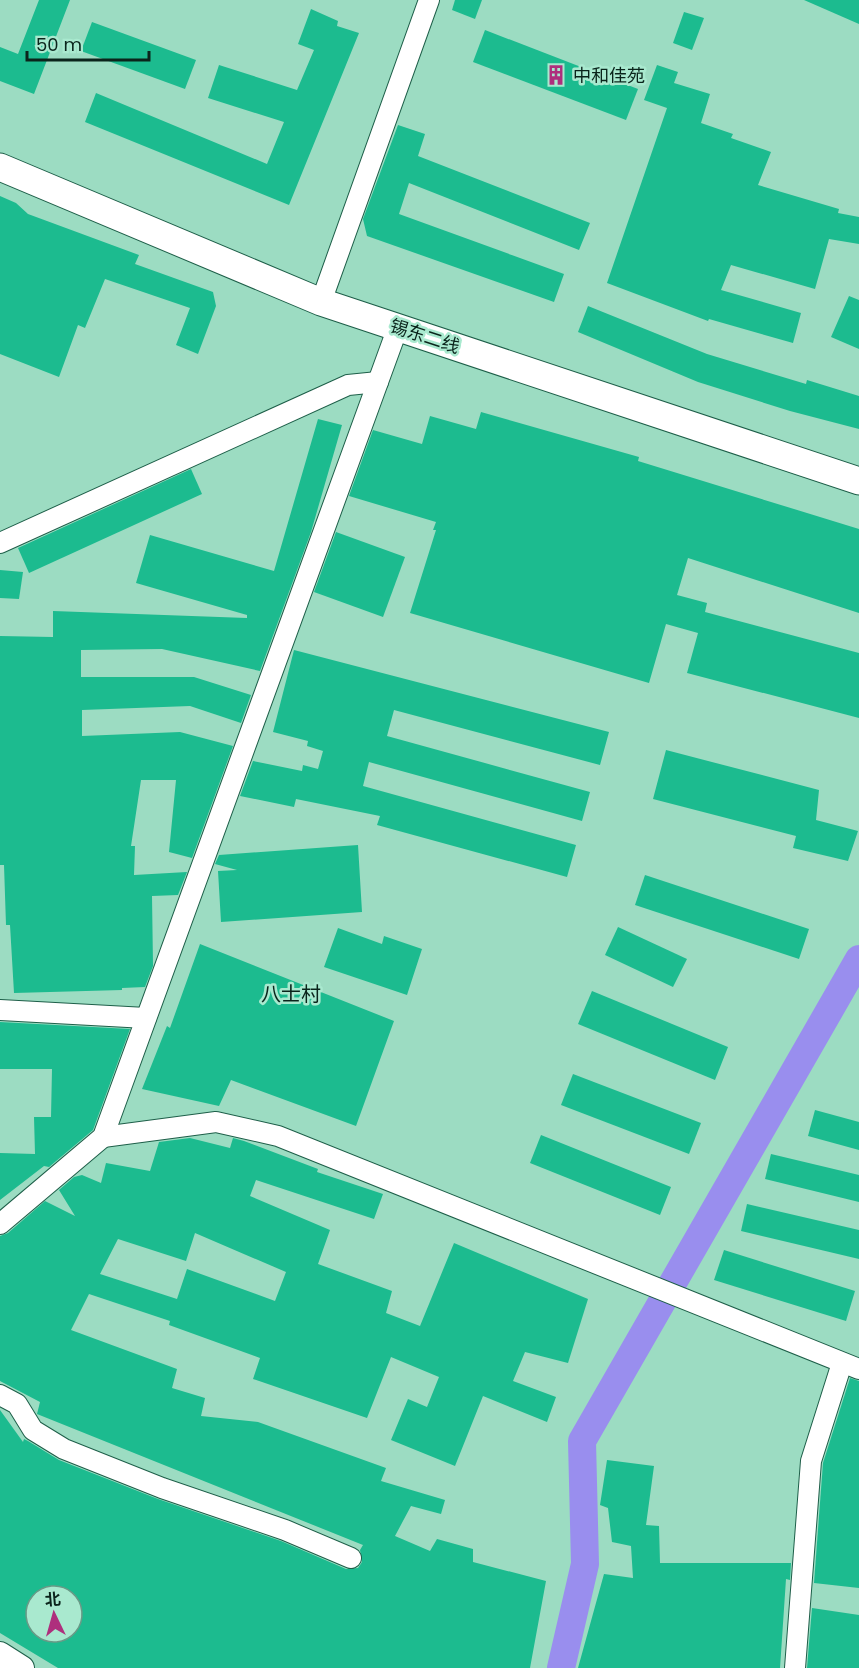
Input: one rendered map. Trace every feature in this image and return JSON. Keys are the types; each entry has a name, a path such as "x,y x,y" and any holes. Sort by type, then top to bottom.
{"main road":[{"name":"锡东二线","path":"0,167 321,302 859,481"}],"street":[{"path":"321,302 429,0"},
{"path":"0,1224 103,1137 398,327"},
{"path":"0,543 348,385 378,382"},
{"path":"0,1010 146,1018"},
{"path":"103,1137 216,1122 278,1136 851,1366 811,1461 795,1668"},
{"path":"0,1395 17,1404 33,1430 64,1449 162,1488 285,1530 351,1558"},
{"path":"0,1654 22,1668"}],"building":[{"path":"39,0 70,0 34,94 0,81 0,47 18,54"},
{"path":"455,0 482,0 475,19 452,10"},
{"path":"804,0 859,0 859,24"},
{"path":"311,9 338,21 337,26 359,33 289,205 85,122 96,93 267,164 284,122 208,98 219,65 297,90 314,50 298,44"},
{"path":"684,12 704,18 692,50 673,43"},
{"path":"92,22 196,60 185,89 81,51"},
{"name":"中和佳苑","path":"485,30 638,89 626,120 473,62"},
{"path":"657,65 678,72 674,83 710,94 701,123 733,134 731,138 771,152 758,185 839,209 838,213 859,217 859,244 829,239 815,289 731,265 721,290 801,313 793,343 709,319 708,321 607,283 667,108 644,100"},
{"path":"398,125 425,134 418,156 590,223 579,250 409,183 399,214 564,274 554,302 367,236 363,219"},
{"path":"0,196 16,203 28,214 139,255 135,264 213,292 216,306 198,354 176,345 190,308 105,279 85,328 78,325 59,377 0,354"},
{"path":"849,296 859,300 859,349 831,337"},
{"path":"588,306 707,354 806,384 807,380 859,396 859,429 790,411 698,382 578,332"},
{"path":"481,412 639,457 638,461 859,529 859,613 688,558 677,595 707,603 705,612 859,653 859,718 687,673 698,633 666,624 649,683 410,613 436,530 433,530 436,522 349,496 373,430 422,444 430,416 476,429"},
{"path":"318,419 342,425 311,532 260,671 162,649 81,650 81,677 194,677 251,695 241,723 190,706 82,710 82,736 180,732 233,746 192,858 169,852 176,780 141,780 131,846 135,846 134,875 187,872 178,895 152,896 153,966 145,987 122,988 122,990 14,993 10,925 6,925 4,865 0,865 0,636 53,637 53,611 247,618 247,615 136,583 150,535 274,571"},
{"path":"191,469 202,494 29,573 18,548"},
{"path":"336,532 405,557 383,617 314,592"},
{"path":"0,570 23,572 19,599 0,598"},
{"path":"294,650 609,732 600,765 394,710 387,736 590,792 582,821 369,762 363,786 576,845 567,877 377,825 380,816 296,799 294,807 240,796 253,761 302,771 303,765 318,769 323,751 307,746 308,741 273,732"},
{"path":"666,750 819,790 816,820 858,831 848,861 793,848 796,836 653,799"},
{"path":"358,845 362,912 221,922 218,871 237,870 215,864 219,855"},
{"path":"645,875 809,929 799,959 635,905"},
{"path":"618,927 687,959 673,987 605,955"},
{"path":"338,928 382,944 384,936 422,949 407,995 324,967"},
{"path":"200,944 394,1021 356,1126 231,1080 219,1106 142,1089 167,1026 170,1028"},
{"path":"592,991 728,1047 715,1080 578,1024"},
{"path":"0,1022 130,1029 93,1130 49,1167 44,1166 0,1200 0,1153 35,1154 34,1117 51,1117 52,1069 0,1069"},
{"path":"573,1074 701,1123 689,1154 561,1105"},
{"path":"815,1110 859,1122 859,1150 808,1136"},
{"path":"541,1135 671,1187 660,1215 530,1163"},
{"path":"190,1138 230,1148 233,1138 318,1169 317,1172 383,1194 374,1219 256,1180 250,1196 330,1230 318,1264 392,1291 386,1313 420,1326 454,1243 588,1299 568,1363 525,1352 513,1381 556,1397 547,1422 483,1396 455,1466 391,1440 408,1399 427,1407 439,1377 391,1357 367,1418 253,1379 260,1358 169,1325 170,1321 89,1294 71,1330 177,1369 172,1388 205,1398 201,1416 258,1422 386,1468 381,1481 445,1500 441,1514 411,1506 395,1536 430,1551 437,1539 473,1549 473,1562 546,1581 530,1668 58,1668 0,1633 0,1410 23,1442 24,1439 59,1460 158,1499 281,1541 346,1569 358,1568 362,1562 360,1550 363,1545 37,1414 40,1402 0,1381 0,1236 8,1233 45,1201 75,1216 59,1190 74,1177 82,1175 101,1183 106,1163 150,1171 159,1142","holes":["195,1233 286,1272 275,1301 187,1269 177,1299 100,1274 118,1239 186,1261"]},
{"path":"771,1154 859,1175 859,1202 765,1179"},
{"path":"747,1204 859,1230 859,1259 741,1231"},
{"path":"724,1250 855,1291 846,1321 714,1280"},
{"path":"850,1378 859,1381 859,1588 814,1583 823,1463"},
{"path":"607,1460 654,1466 646,1525 659,1526 660,1563 791,1563 790,1580 786,1579 780,1668 578,1668 604,1574 633,1578 631,1546 612,1542 608,1508 600,1505"},
{"path":"812,1608 859,1615 859,1668 807,1668"}],"waterway":[{"path":"561,1668 585,1564 582,1441 859,959"}],"place":[{"name":"中和佳苑","path":"556,75"}],"district":[{"name":"八士村","path":"291,994"}]}
